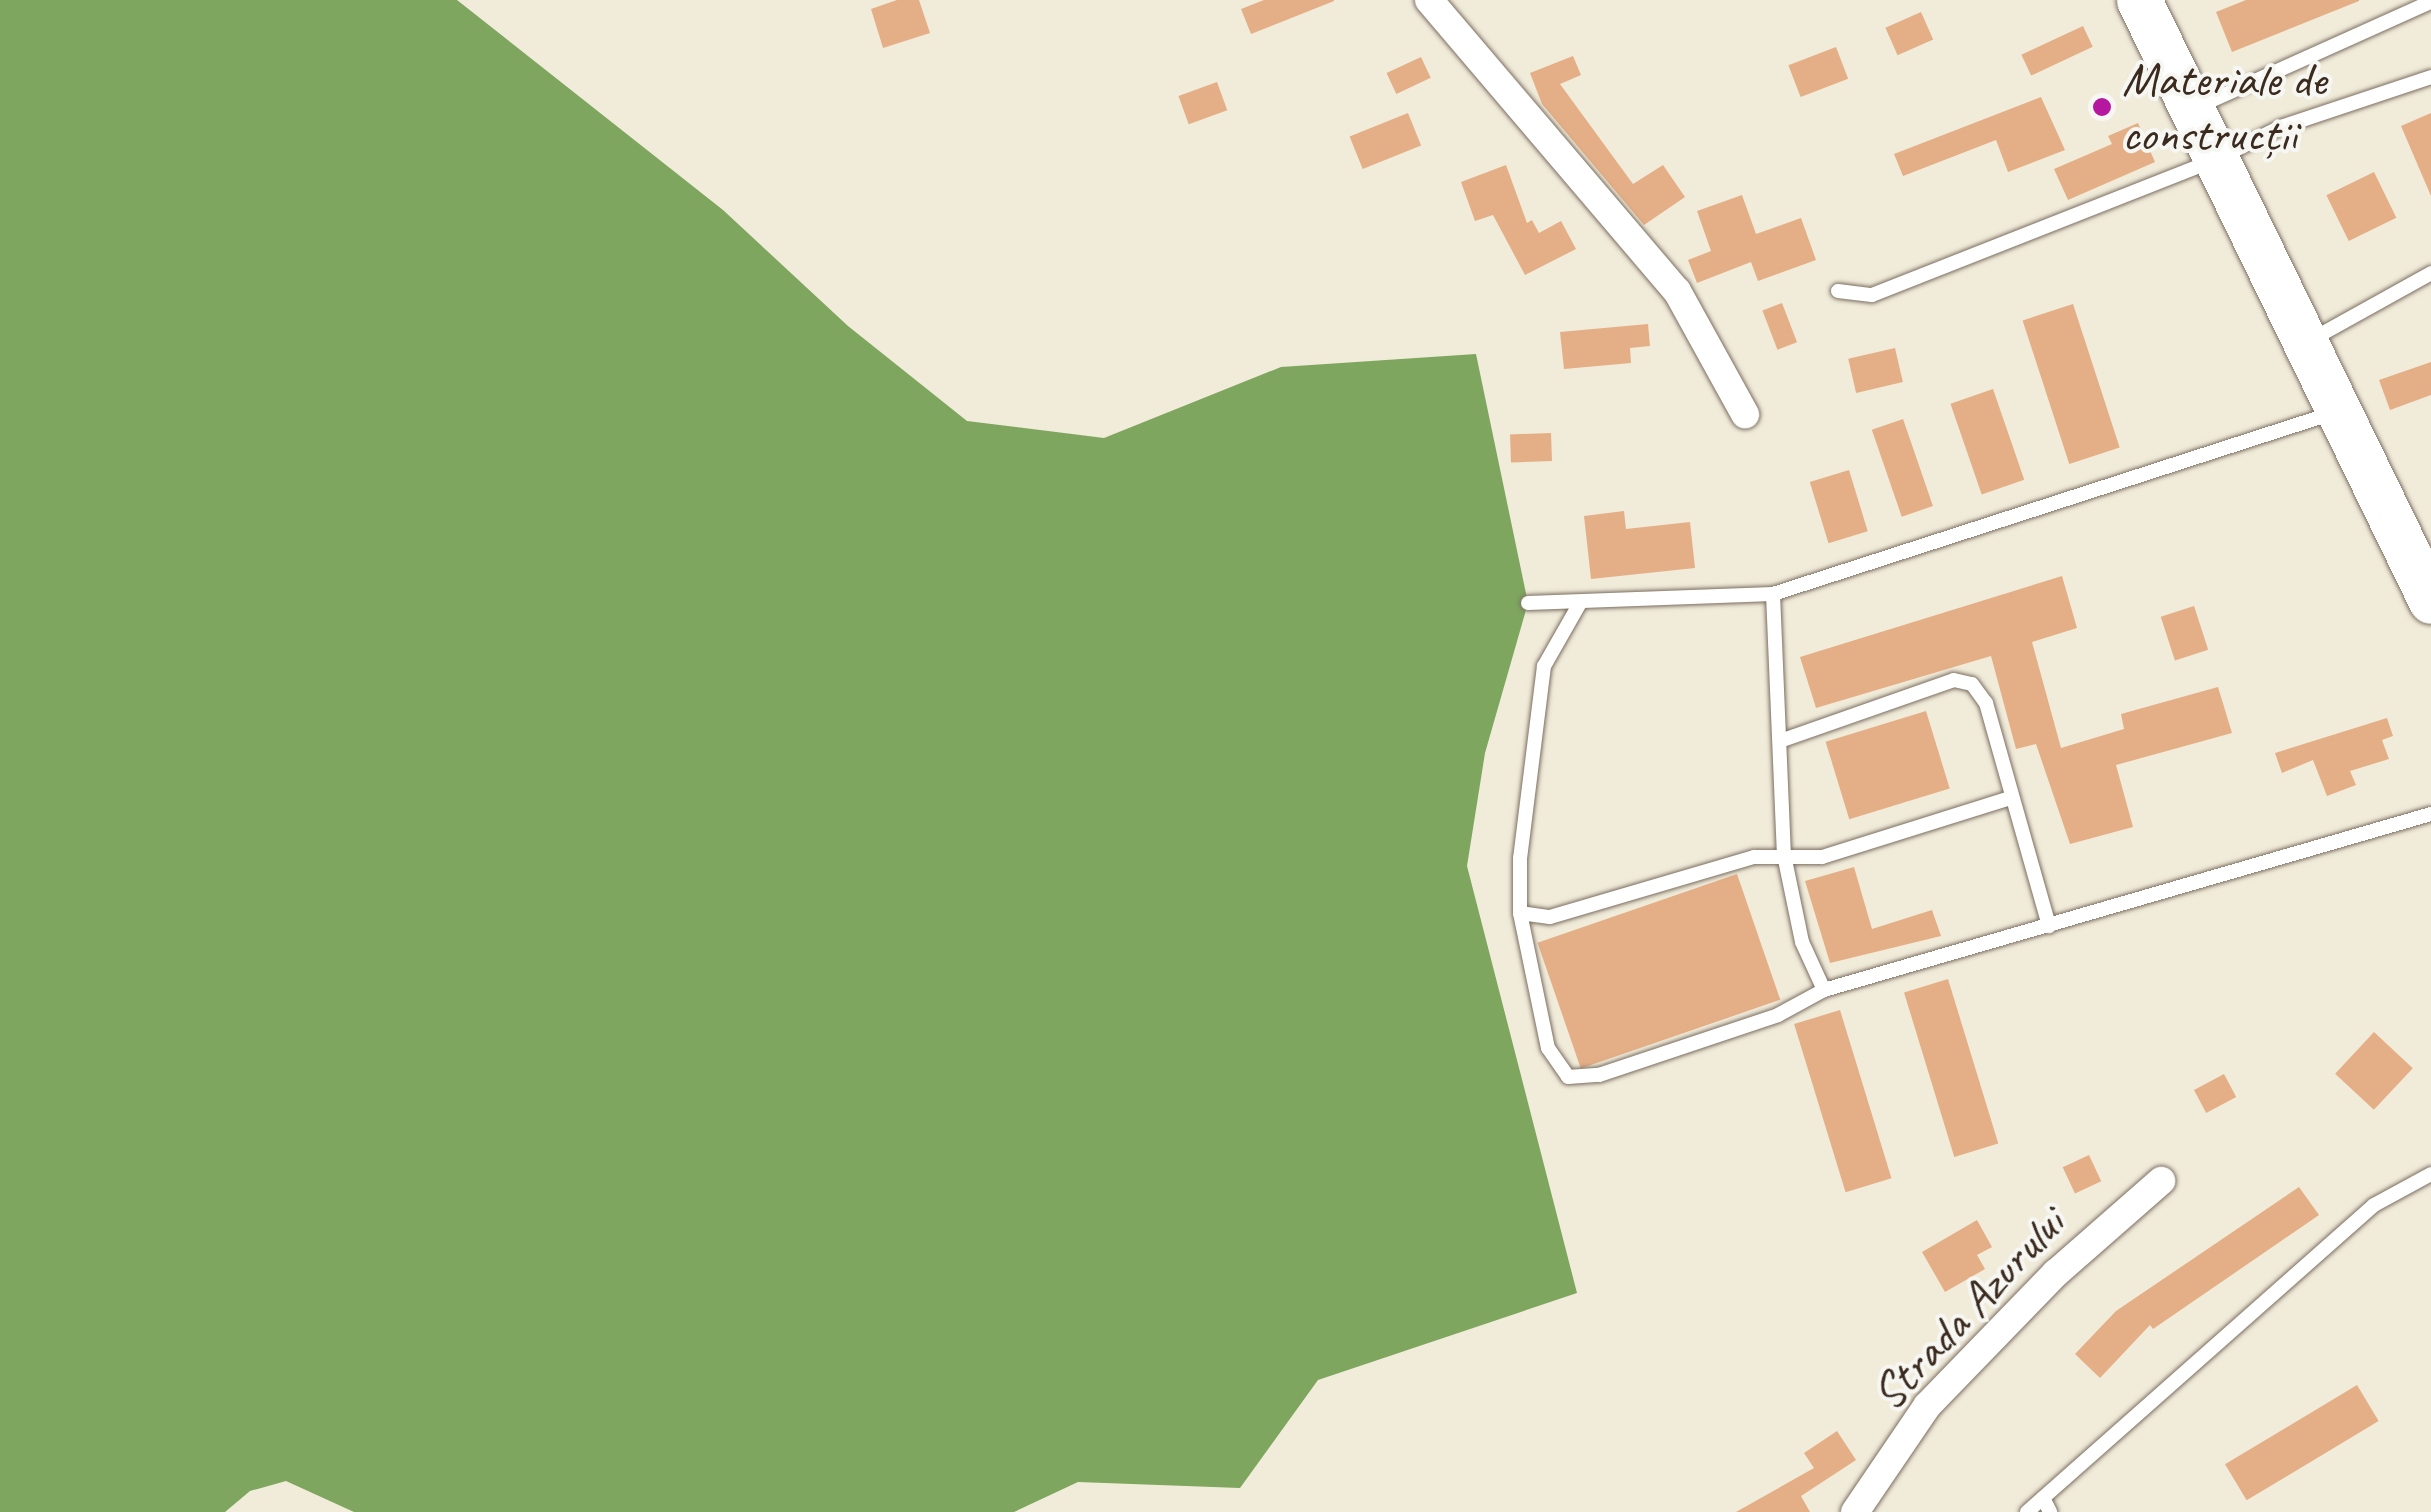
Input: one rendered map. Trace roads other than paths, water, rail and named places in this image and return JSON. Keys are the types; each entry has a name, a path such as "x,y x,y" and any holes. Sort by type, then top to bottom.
{"main road":[{"path":"2139,0 2302,345 2431,601"}],"street":[{"path":"1429,0 1677,291 1744,414"},
{"name":"Strada Azurului","path":"1855,1512 1927,1406 2056,1273 2161,1181"}],"lane":[{"path":"2192,110 2431,2"},
{"path":"1838,291 1872,295 2215,160 2327,110 2431,77"},
{"path":"2302,345 2431,273"},
{"path":"1528,604 1773,594 2338,411"},
{"path":"1773,594 1784,855 1802,942 1824,990"},
{"path":"1580,604 1544,666 1520,858 1520,913 1548,1048 1568,1077 1599,1076 1778,1016 1824,990 2431,814"},
{"path":"1780,741 1954,680 1972,684 1986,704 2048,926"},
{"path":"1520,913 1550,916 1754,857 1822,856 2010,798"},
{"path":"2027,1512 2046,1505 2374,1205 2431,1174"}],"place":[{"name":"Materiale de construcții","path":"2102,107"}]}
